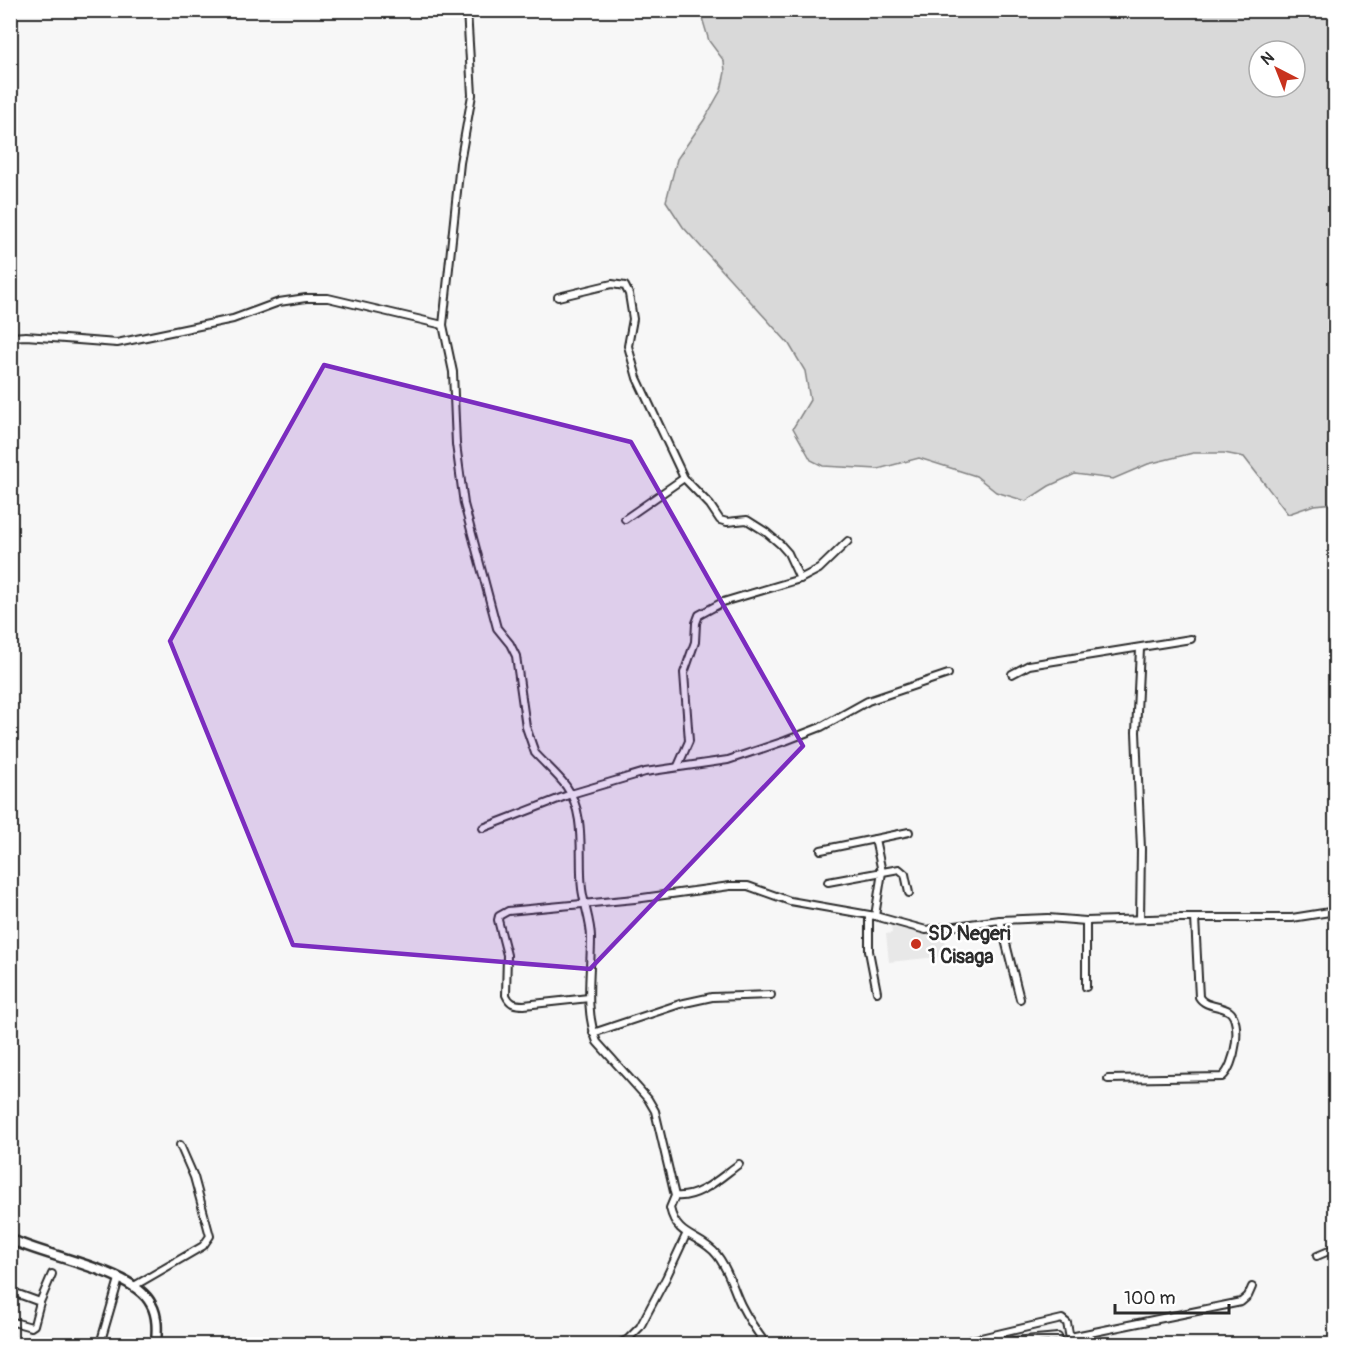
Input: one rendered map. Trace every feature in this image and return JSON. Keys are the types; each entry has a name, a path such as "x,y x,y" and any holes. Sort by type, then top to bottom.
{"main road":[{"path":"10,1239 35,1250 85,1265 134,1286 151,1303 156,1322 156,1344"}],"street":[{"path":"467,10 472,95 460,163 443,325 453,372 456,444 464,504 497,628 516,656 531,747 566,786 575,802 584,904 591,935 589,1011 593,1033 597,1042 652,1105 675,1196 670,1208 676,1225 686,1235 704,1243 719,1257 750,1323 766,1344"},
{"path":"558,297 612,284 625,286 629,294 633,319 628,346 637,378 684,478 710,505 720,520 727,522 747,520 780,544 788,553 800,579"},
{"path":"10,337 26,336 117,343 233,319 279,302 306,298 328,298 443,325"},
{"path":"625,519 684,478"},
{"path":"678,766 689,741 684,674 695,642 699,615 723,602 800,579 819,569 848,542"},
{"path":"1012,674 1029,665 1191,639"},
{"path":"1140,649 1136,732 1141,849 1140,918"},
{"path":"483,828 571,794 656,770 728,760 821,727 868,701 948,674"},
{"path":"821,850 909,832"},
{"path":"875,839 882,872 872,915 869,951 877,992"},
{"path":"828,882 901,870 905,874 909,893"},
{"path":"589,998 524,1005 512,1004 506,995 507,955 498,920 502,914 508,911 730,886 748,886 790,901 872,915 926,930 1000,920 1292,918 1335,911"},
{"path":"1108,1079 1222,1077 1231,1067 1235,1051 1235,1020 1230,1012 1204,1002 1199,997 1195,918"},
{"path":"1000,920 1020,999"},
{"path":"1086,921 1086,987"},
{"path":"593,1033 680,1004 712,998 771,995"},
{"path":"134,1286 203,1246 210,1236 194,1177 180,1145"},
{"path":"675,1196 690,1195 706,1188 739,1164"},
{"path":"619,1344 628,1340 640,1327 686,1235"},
{"path":"1317,1256 1335,1248"},
{"path":"10,1321 31,1327 34,1325 40,1302 52,1274"},
{"path":"100,1344 120,1279"},
{"path":"1070,1337 1241,1302 1248,1296 1252,1287"},
{"path":"10,1292 40,1302"},
{"path":"955,1344 1062,1319 1067,1323 1071,1344"},
{"path":"998,1344 1058,1337"}],"highlighted area":[{"path":"324,365 631,442 803,746 590,969 293,945 170,641"}],"shaded area":[{"path":"700,11 1335,11 1335,503 1314,505 1288,514 1244,457 1224,453 1193,453 1148,464 1113,479 1075,474 1049,486 1026,501 996,492 976,476 919,458 878,469 823,466 811,460 793,428 810,400 805,371 789,344 683,227 666,201 677,159 721,90 725,72 724,61 709,41"},
{"name":"SD Negeri 1 Cisaga","path":"891,924 927,934 944,932 947,956 889,962 886,934 892,933"}],"place":[{"name":"SD Negeri 1 Cisaga","path":"916,944"}]}
